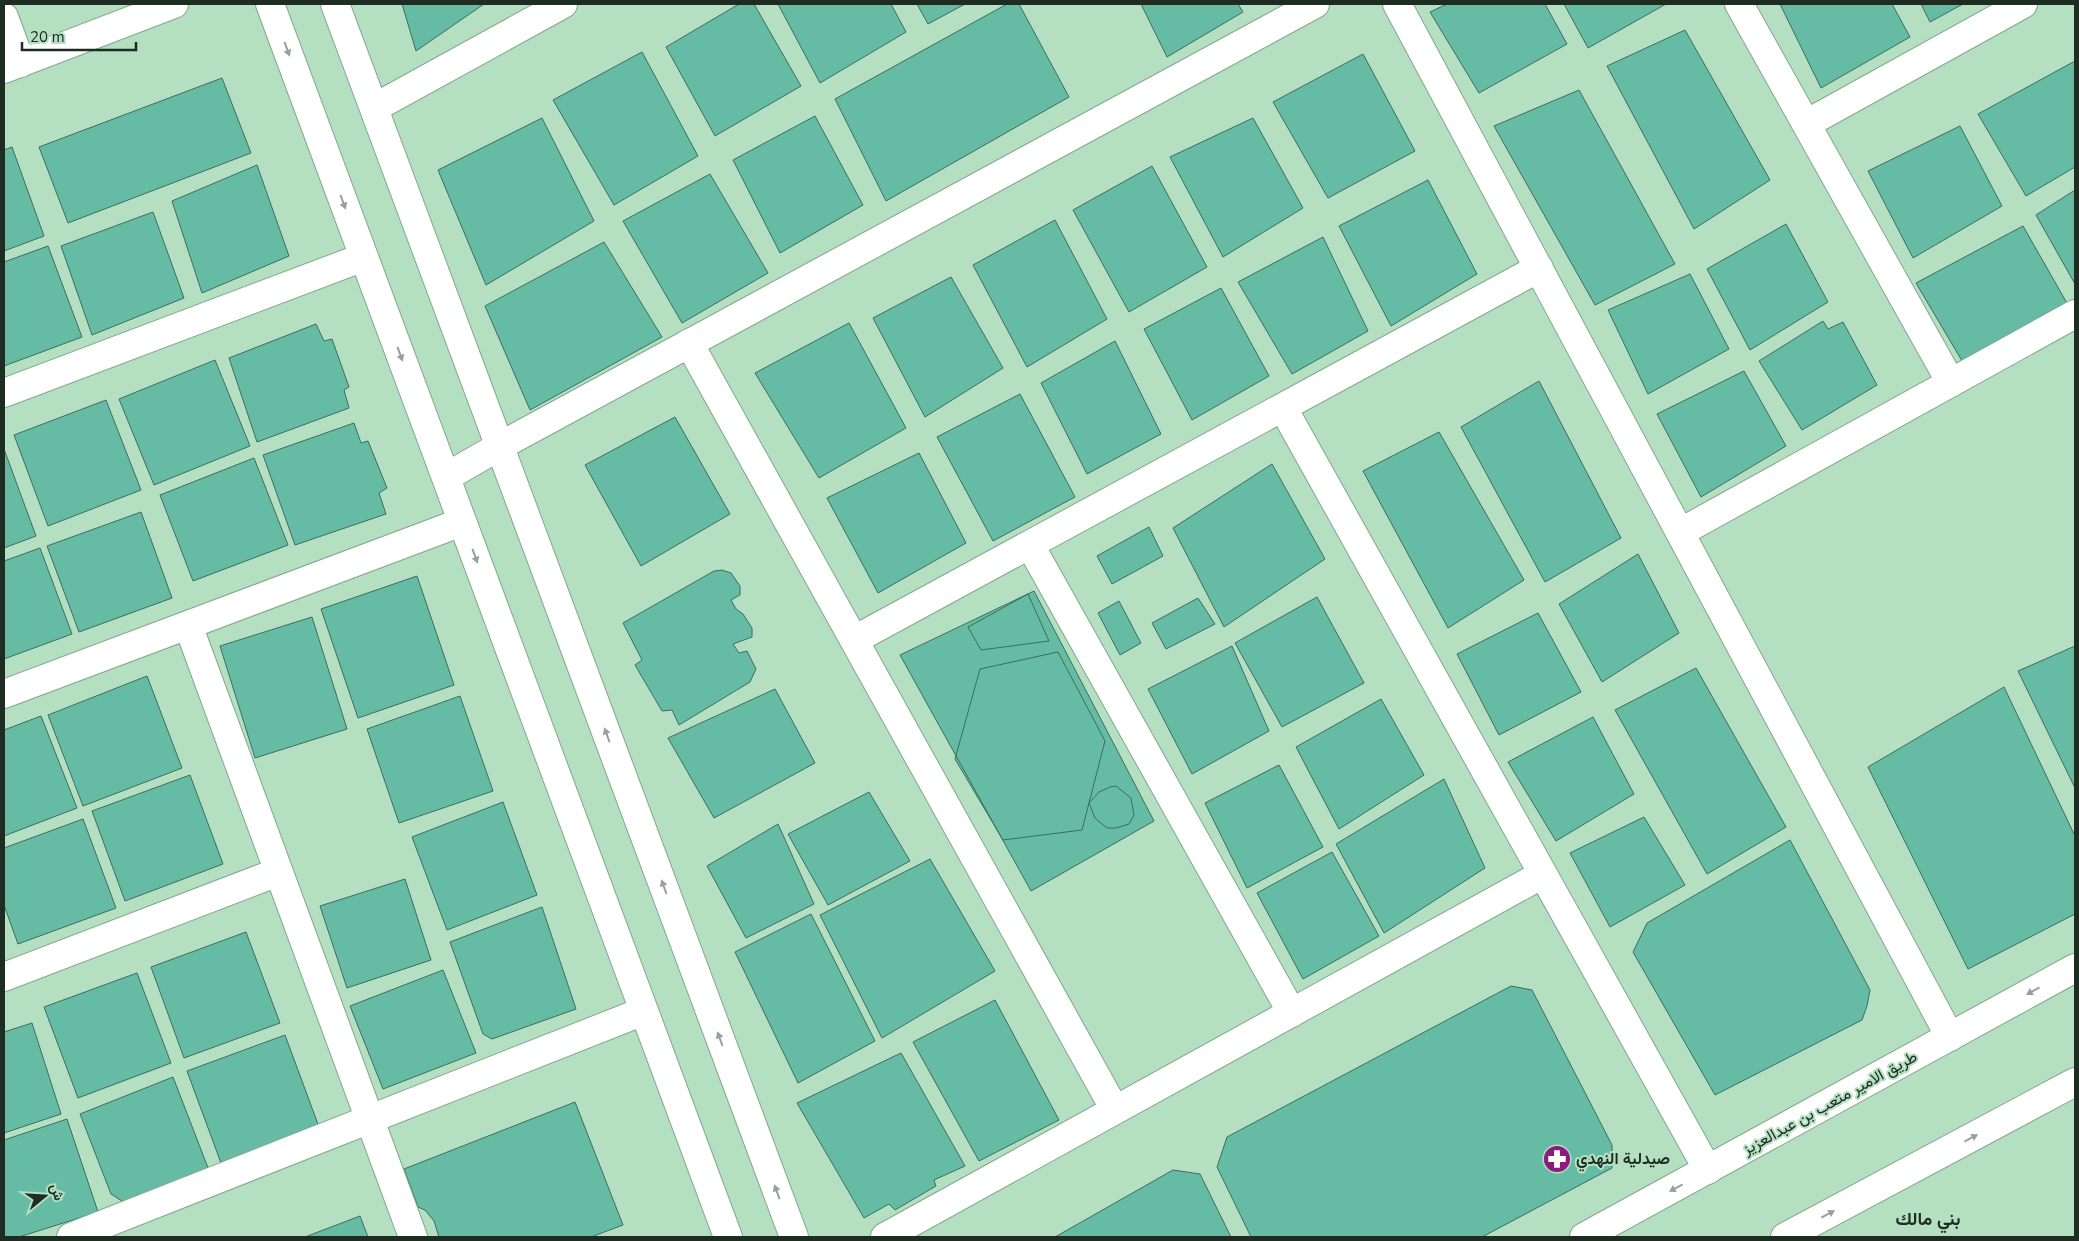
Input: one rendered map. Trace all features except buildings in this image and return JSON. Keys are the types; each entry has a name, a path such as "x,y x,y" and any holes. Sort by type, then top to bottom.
{"street":[{"path":"4,17 12,66 174,4"},
{"path":"270,4 728,1237"},
{"path":"335,4 794,1237"},
{"path":"374,108 564,4"},
{"path":"446,477 689,343 1315,4"},
{"path":"1397,4 1950,1037"},
{"path":"1739,4 1951,383"},
{"path":"1806,124 2023,4"},
{"path":"4,393 364,257"},
{"path":"854,640 1539,268"},
{"path":"1681,532 2075,314"},
{"path":"689,343 1115,1110"},
{"path":"1283,408 1708,1170"},
{"path":"4,694 462,522"},
{"path":"1030,545 1292,1013"},
{"path":"188,625 412,1237"},
{"path":"4,977 278,872"},
{"path":"885,1237 1543,874"},
{"name":"طريق الامير متعب بن عبدالعزيز","path":"1584,1237 2075,968"},
{"path":"71,1237 644,1011"},
{"path":"1785,1237 2075,1082"}],"place":[{"name":"صيدلية النهدي","path":"1557,1159"}],"district":[{"name":"بني مالك","path":"1928,1219"}]}
